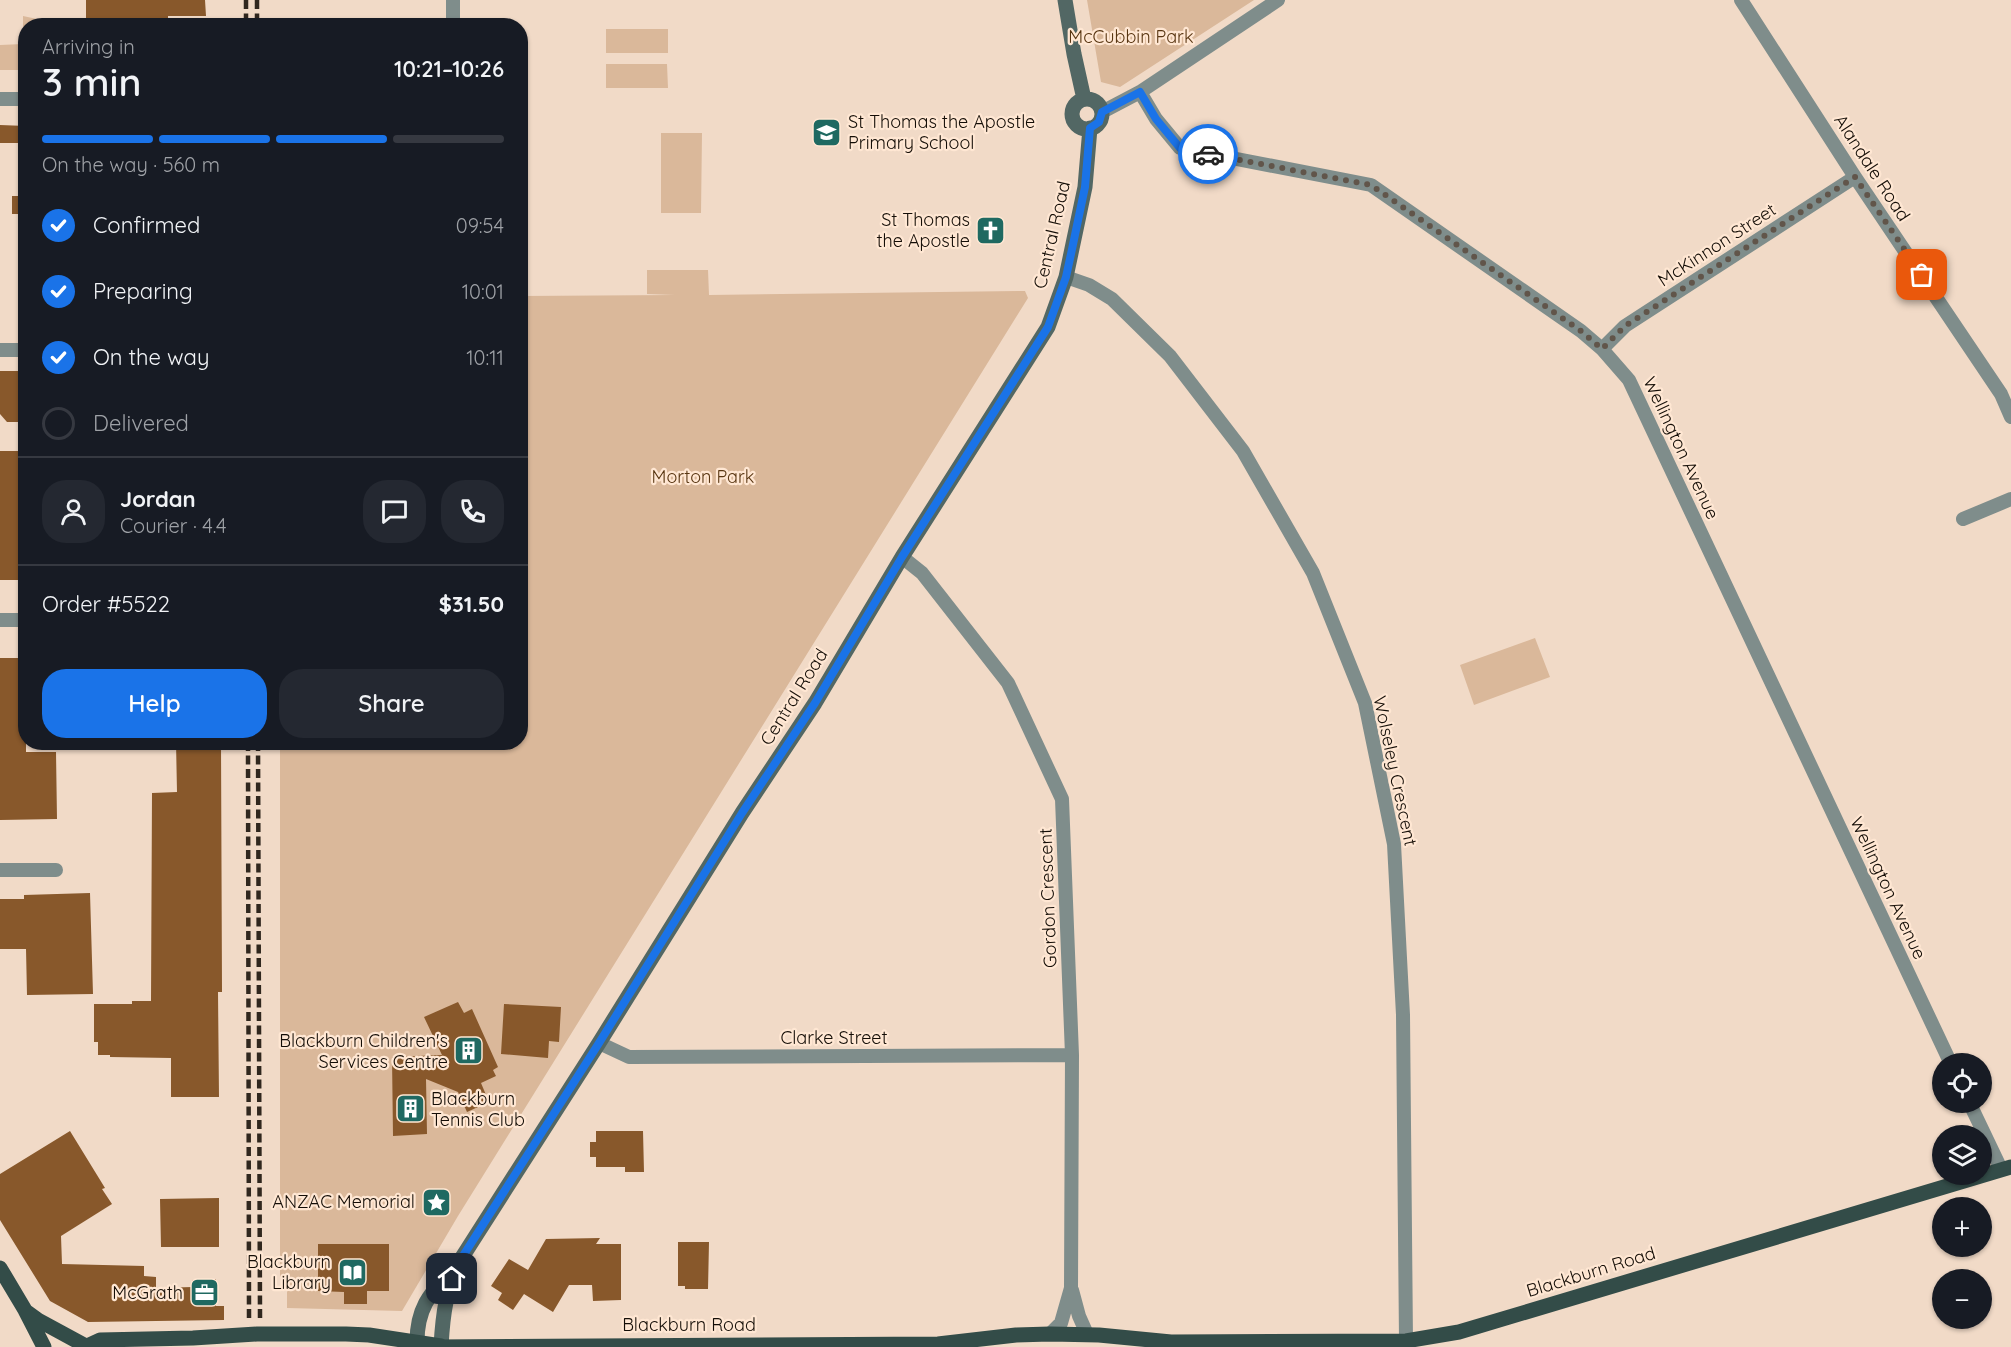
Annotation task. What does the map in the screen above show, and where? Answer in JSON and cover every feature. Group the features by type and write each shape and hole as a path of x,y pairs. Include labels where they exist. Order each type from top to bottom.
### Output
{"main road":[{"name":"Blackburn Road","path":"84,1347 100,1340 246,1335 309,1341 369,1335 438,1346 938,1344 1016,1335 1050,1334 1088,1340 1171,1342 1406,1341 1459,1332 2006,1168"},
{"path":"0,1268 44,1347"},
{"path":"25,1310 84,1347"},
{"name":"Blackburn Road","path":"1131,1347 1171,1342"},
{"name":"Blackburn Road","path":"938,1344 965,1347"}],"street":[{"path":"453,0 453,18"},
{"path":"1065,0 1084,99"},
{"path":"1102,112 1095,102 1084,99 1075,104 1072,114 1076,124 1090,128 1099,122 1102,112 1140,92 1278,0"},
{"name":"Alandale Road","path":"1741,0 1855,177 2001,394 2011,417"},
{"name":"Wellington Avenue","path":"1140,92 1156,119 1180,148 1371,185 1581,331 1602,349 1629,380 1946,1053"},
{"path":"0,99 18,99"},
{"name":"Central Road","path":"420,1344 418,1321 428,1298 461,1259 599,1043 736,823 815,703 902,557 1048,327 1066,277 1085,187 1090,128"},
{"name":"McKinnon Street","path":"1602,349 1625,326 1855,177"},
{"name":"Wolseley Crescent","path":"1066,277 1089,285 1112,299 1170,356 1243,451 1313,573 1365,703 1394,844 1403,1015 1406,1341"},
{"path":"0,350 18,350"},
{"path":"1963,519 2011,499"},
{"name":"Gordon Crescent","path":"902,557 922,573 1008,683 1062,799 1072,1055 1071,1288 1061,1323 1050,1334"},
{"path":"0,620 18,620"},
{"path":"0,870 56,870"},
{"name":"Clarke Street","path":"599,1043 629,1057 1072,1055"},
{"path":"1975,1113 2006,1168"},
{"name":"Central Road","path":"438,1346 446,1295 461,1259"},
{"name":"Gordon Crescent","path":"1071,1288 1088,1340"}],"green space":[{"name":"McCubbin Park","path":"1087,0 1254,0 1120,87 1101,82"},
{"path":"606,29 668,29 668,53 606,53"},
{"path":"18,44 18,70 0,70 0,45"},
{"path":"606,64 667,64 668,88 606,88"},
{"path":"661,133 702,133 701,213 661,213"},
{"name":"Morton Park","path":"647,270 708,270 709,295 1025,291 1028,298 458,1216 402,1311 287,1308 287,1284 280,1276 280,750 528,750 528,296 675,295 647,294"},
{"path":"1535,638 1550,677 1474,705 1460,665"}],"building":[{"path":"86,0 205,0 206,16 86,18"},
{"path":"0,125 18,126 18,143 0,143"},
{"path":"12,196 18,196 18,214 12,214"},
{"path":"0,371 18,371 18,422 7,422 0,414"},
{"path":"0,451 18,451 18,580 0,580"},
{"path":"0,658 18,658 18,750 56,752 57,819 0,820"},
{"path":"176,750 221,750 222,992 218,992 219,1097 171,1097 171,1058 98,1055 98,1042 94,1042 94,1004 132,1004 132,1001 151,1001 152,793 177,792"},
{"path":"90,893 93,994 27,995 26,949 0,949 0,899 24,899 24,895"},
{"path":"458,1002 464,1013 472,1009 498,1067 493,1070 496,1076 481,1083 489,1102 467,1112 458,1092 426,1079 427,1134 393,1136 392,1057 442,1055 424,1017"},
{"path":"504,1004 561,1007 559,1042 549,1041 548,1058 501,1054"},
{"path":"70,1131 105,1188 102,1189 112,1204 61,1236 62,1264 144,1266 144,1276 156,1277 156,1288 193,1287 192,1280 216,1279 216,1306 224,1306 224,1320 88,1322 50,1301 0,1220 0,1174"},
{"path":"596,1131 643,1131 644,1172 625,1172 625,1167 596,1167 596,1157 590,1157 590,1142 596,1142"},
{"path":"219,1198 219,1247 161,1247 160,1199"},
{"path":"600,1238 596,1244 621,1244 621,1300 593,1301 592,1285 569,1285 553,1312 524,1294 513,1310 498,1300 502,1293 491,1286 509,1259 528,1270 546,1239"},
{"path":"678,1242 709,1242 708,1289 685,1289 685,1286 678,1286"},
{"path":"318,1244 389,1244 389,1291 367,1291 367,1304 344,1304 344,1292 318,1291"}],"railway":[{"path":"246,0 246,18"},
{"path":"257,0 257,18"},
{"path":"248,750 249,1318"},
{"path":"258,750 260,1318"}],"way so far":[{"path":"1208,154 1371,185 1581,331 1602,349 1625,326 1855,177 1922,275"}],"place":[{"name":"St Thomas the Apostle Primary School","path":"827,132"},
{"name":"St Thomas the Apostle","path":"991,230"},
{"name":"Blackburn Children's Services Centre","path":"469,1051"},
{"name":"Blackburn Tennis Club","path":"410,1109"},
{"name":"ANZAC Memorial","path":"436,1202"},
{"name":"Blackburn Library","path":"352,1272"},
{"name":"McGrath","path":"204,1293"}],"route":[{"path":"452,1279 461,1259 742,813 815,703 902,557 1048,327 1066,277 1071,254 1085,187 1090,128 1099,122 1102,112 1140,92 1156,119 1180,148 1208,154"}]}
